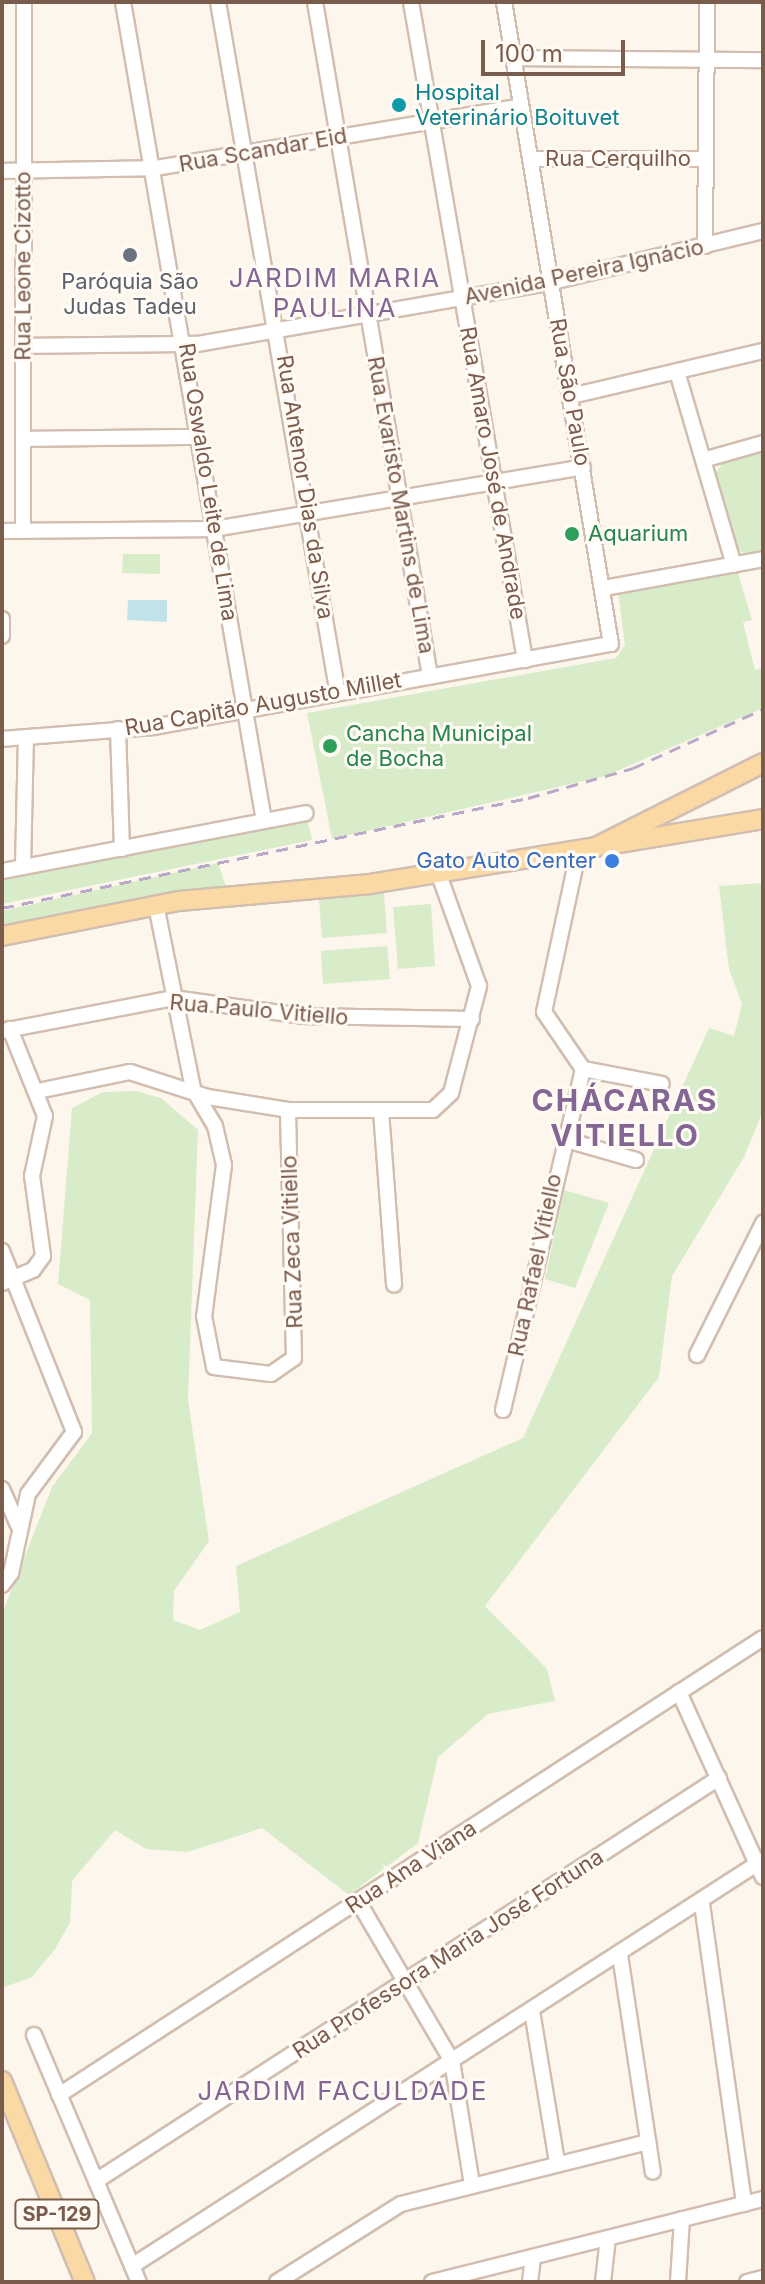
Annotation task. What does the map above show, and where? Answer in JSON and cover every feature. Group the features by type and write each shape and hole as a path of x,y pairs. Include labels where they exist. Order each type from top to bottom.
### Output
{"main road":[{"path":"587,848 763,763"},
{"path":"2,936 156,905 439,875 763,819"},
{"path":"650,820 659,837"},
{"name":"SP-129","path":"2,2081 85,2282"},
{"name":"SP-129","path":"2,2092 29,2146"}],"street":[{"name":"Rua Leone Cizotto","path":"23,531 24,2"},
{"name":"Rua Oswaldo Leite de Lima","path":"123,2 156,168 198,437 264,821"},
{"name":"Rua Antenor Dias da Silva","path":"218,2 280,330 337,689"},
{"name":"Rua Evaristo Martins de Lima","path":"315,2 430,676"},
{"name":"Rua Amaro José de Andrade","path":"411,2 525,660"},
{"name":"Rua São Paulo","path":"504,2 613,640"},
{"path":"705,246 707,2"},
{"path":"513,58 763,60"},
{"name":"Rua Scandar Eid","path":"2,171 156,168 521,106"},
{"name":"Rua Cerquilho","path":"530,159 706,159"},
{"name":"Avenida Pereira Ignácio","path":"23,346 185,345 552,282 763,231"},
{"path":"571,396 678,375 763,351"},
{"path":"678,375 734,565"},
{"path":"23,439 198,437"},
{"path":"703,460 763,443"},
{"path":"2,531 214,529 583,467"},
{"path":"604,588 763,559"},
{"path":"2,619 2,636"},
{"name":"Rua Capitão Augusto Millet","path":"2,739 118,729 337,689 606,648 613,640"},
{"path":"118,729 122,849"},
{"path":"23,867 26,739"},
{"path":"2,871 305,813"},
{"path":"587,848 544,1012 583,1069 662,1084"},
{"path":"38,1091 78,1077 130,1072 288,1110 381,1111 443,1105 472,1019 477,969 439,875"},
{"path":"156,905 193,1089"},
{"name":"Rua Paulo Vitiello","path":"6,1030 173,998 302,1016 472,1019"},
{"path":"6,1030 38,1091 45,1116 32,1176 43,1256 8,1280"},
{"name":"Rua Rafael Vitiello","path":"503,1410 563,1139 583,1069"},
{"name":"Rua Zeca Vitiello","path":"193,1089 215,1126 224,1165 207,1271 209,1361 265,1375 284,1370 295,1355 288,1110"},
{"path":"381,1111 394,1285"},
{"path":"563,1139 636,1160"},
{"path":"697,1355 763,1223"},
{"path":"2,1251 8,1280 74,1432 28,1494 18,1525 16,1558 2,1585"},
{"path":"2,1489 18,1525"},
{"name":"Rua Ana Viana","path":"59,2095 763,1639"},
{"path":"132,2266 761,1867 679,1692"},
{"name":"Rua Professora Maria José Fortuna","path":"96,2181 719,1778"},
{"path":"358,1901 452,2061 472,2185"},
{"path":"702,1904 744,2204"},
{"path":"620,1955 653,2172"},
{"path":"532,2011 557,2162"},
{"path":"34,2035 139,2282"},
{"path":"277,2282 296,2276 401,2204 557,2162 648,2142"},
{"path":"432,2282 457,2279 763,2199"},
{"path":"678,2282 682,2219"},
{"path":"603,2282 608,2238"},
{"path":"530,2282 533,2257"},
{"path":"747,2282 763,2278"}],"green space":[{"path":"763,451 763,553 747,555 736,548 714,476 723,462"},
{"path":"123,554 160,554 160,574 122,573"},
{"path":"737,570 752,620 743,622 755,670 763,668 763,708 605,776 332,839 307,713 616,658 625,645 618,593"},
{"path":"307,818 312,840 2,904 2,878"},
{"path":"218,863 226,887 2,933 2,911"},
{"path":"763,883 763,1111 744,1157 672,1276 659,1377 485,1606 547,1669 555,1701 488,1714 438,1757 418,1843 349,1895 262,1828 188,1852 146,1849 115,1830 72,1881 70,1923 55,1949 32,1977 2,1988 2,1614 52,1487 92,1433 90,1300 58,1284 72,1108 103,1092 136,1091 161,1098 198,1130 188,1400 209,1541 174,1591 173,1620 200,1630 240,1612 236,1566 523,1438 709,1028 734,1036 742,1004 729,969 719,886"},
{"path":"384,893 387,933 322,938 319,899"},
{"path":"431,904 435,966 398,969 393,907"},
{"path":"387,946 390,979 323,984 321,951"},
{"path":"564,1190 609,1203 575,1288 545,1279"}],"water":[{"path":"128,600 167,600 167,622 127,620"}],"railway":[{"path":"2,908 528,798 633,768 763,709"}],"place":[{"name":"Hospital Veterinário Boituvet","path":"399,105"},
{"name":"Paróquia São Judas Tadeu","path":"130,255"},
{"name":"Aquarium","path":"572,534"},
{"name":"Cancha Municipal de Bocha","path":"330,746"},
{"name":"Gato Auto Center","path":"612,861"}],"district":[{"name":"JARDIM MARIA PAULINA","path":"335,293"},
{"name":"CHÁCARAS VITIELLO","path":"625,1117"},
{"name":"JARDIM FACULDADE","path":"343,2091"}]}
